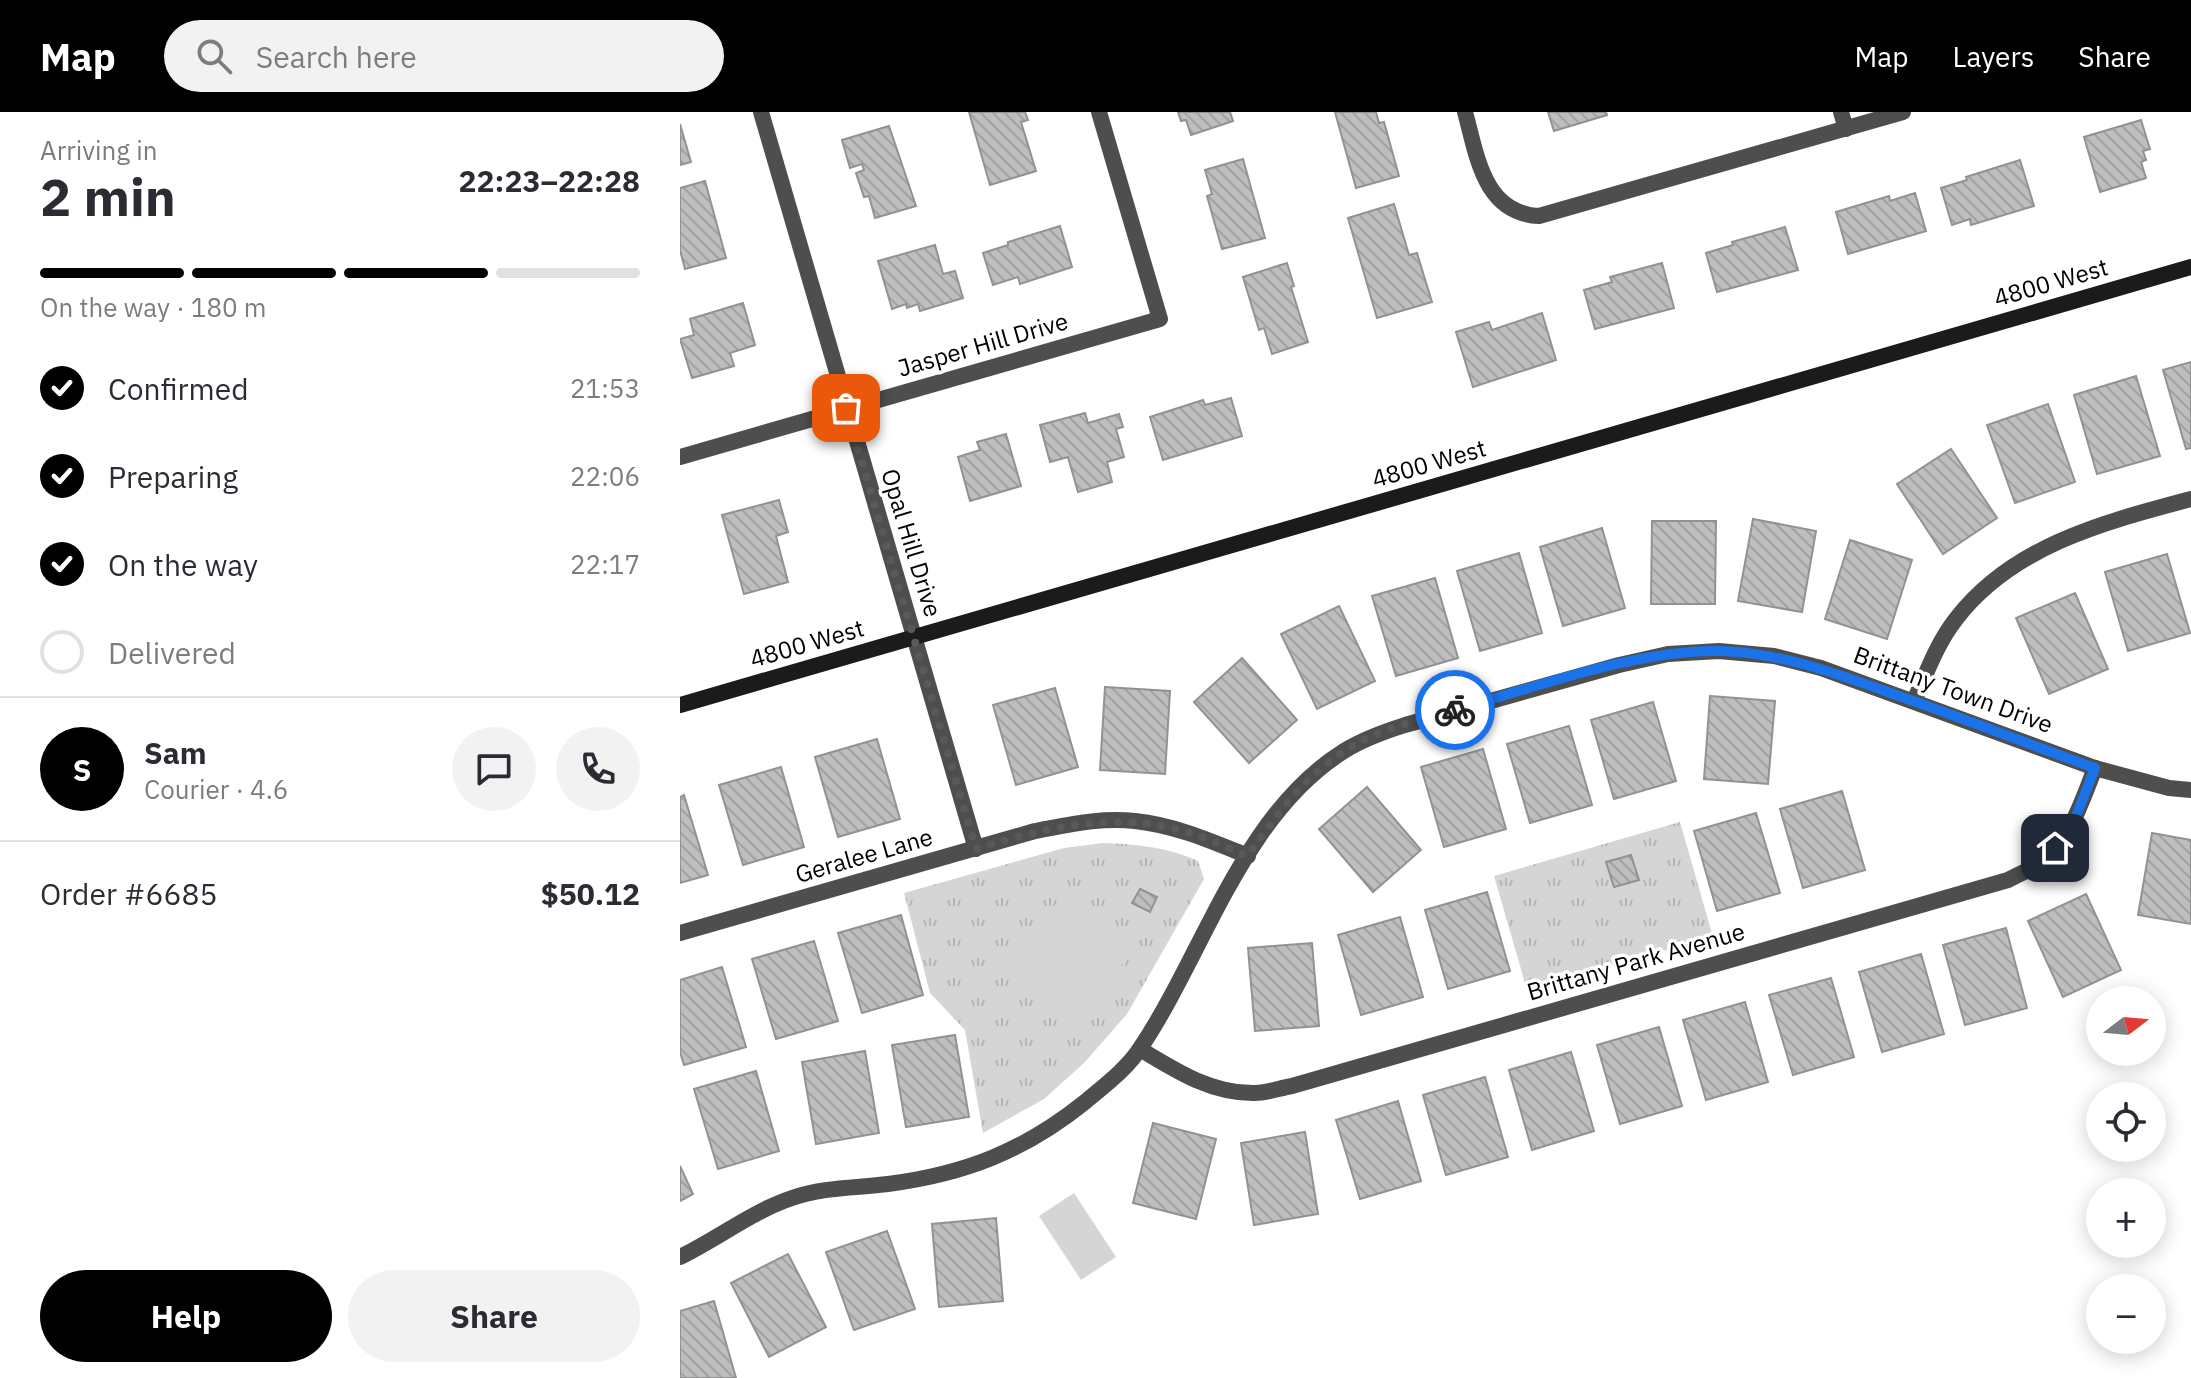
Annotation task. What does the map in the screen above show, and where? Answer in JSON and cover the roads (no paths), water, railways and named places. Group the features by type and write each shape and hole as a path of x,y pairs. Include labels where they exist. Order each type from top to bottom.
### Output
{"main road":[{"name":"4800 West","path":"680,705 2191,267"}],"street":[{"name":"Opal Hill Drive","path":"761,112 976,849"},
{"name":"Jasper Hill Drive","path":"680,457 1160,319 1099,112"},
{"path":"1465,112 1482,172 1492,193 1509,209 1539,216 1843,120 1903,112"},
{"path":"1914,701 1936,651 1955,620 1984,589 2014,565 2069,536 2116,519 2191,499"},
{"name":"Brittany Town Drive","path":"680,1257 791,1198 825,1190 930,1178 971,1167 1013,1151 1050,1128 1085,1101 1140,1049 1248,856 1275,814 1301,785 1344,752 1372,736 1619,665 1668,654 1719,651 1774,656 1821,668 2095,768 2169,788 2191,790"},
{"name":"Brittany Park Avenue","path":"1140,1049 1218,1090 1257,1093 1292,1086 2008,880 2036,866 2055,848 2073,824 2095,768"},
{"name":"Geralee Lane","path":"680,933 1035,831 1089,821 1134,821 1185,831 1248,856"}]}
